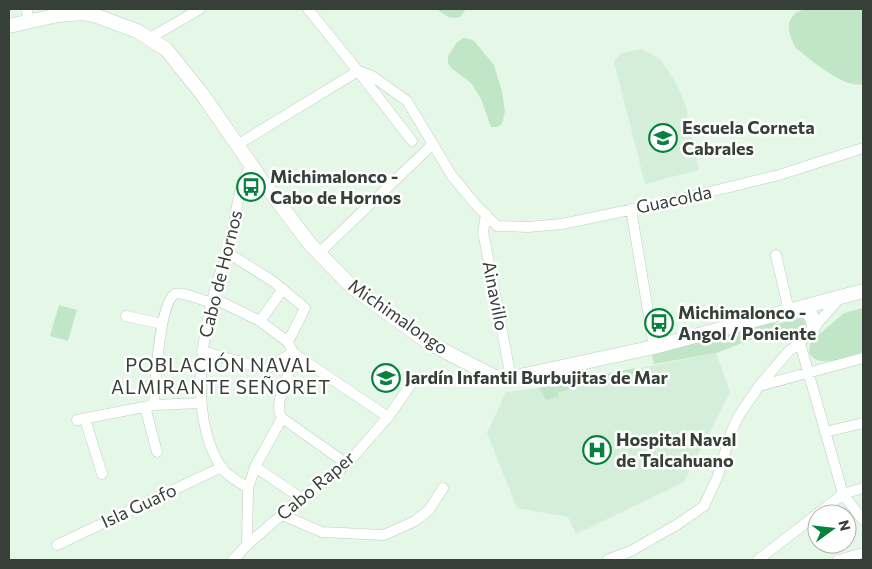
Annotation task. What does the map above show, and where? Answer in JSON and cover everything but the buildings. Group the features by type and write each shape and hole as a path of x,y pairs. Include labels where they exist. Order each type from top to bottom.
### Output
{"main road":[{"name":"Michimalongo","path":"9,26 27,15 83,13 120,24 150,38 166,49 319,253 353,288 429,343 495,377 511,378 654,347 863,291"},
{"path":"795,310 811,315 814,326"}],"street":[{"path":"150,38 200,9"},
{"path":"308,9 412,141"},
{"path":"237,145 358,71"},
{"name":"Guacolda","path":"358,71 372,76 407,102 452,176 497,226 528,227 562,224 742,185 814,165 863,148"},
{"path":"319,253 433,144"},
{"name":"Cabo de Hornos","path":"248,488 230,476 222,467 209,439 201,403 202,350 212,300 228,253 240,194 252,166"},
{"path":"631,209 654,347"},
{"name":"Ainavillo","path":"486,214 483,232 511,378"},
{"path":"228,253 283,289 305,308 288,342"},
{"path":"776,255 795,310"},
{"path":"260,321 283,289"},
{"path":"158,452 150,406 155,367 162,324 170,299 173,294 179,293 212,300 260,321 288,342 293,353 388,417"},
{"path":"607,560 632,551 704,506 717,478 738,417 759,386 789,351 800,343 840,298"},
{"path":"126,316 162,324"},
{"path":"800,343 842,494 863,520"},
{"path":"202,350 266,370 287,355 293,353"},
{"path":"293,353 278,413 282,418 347,464"},
{"path":"759,386 863,358"},
{"name":"Cabo Raper","path":"233,560 247,545 301,498 347,464 388,417 412,383"},
{"path":"102,474 81,420 150,406 201,403"},
{"path":"247,545 248,488 255,467 282,418"},
{"path":"825,432 863,423"},
{"name":"Isla Guafo","path":"57,545 222,467"},
{"path":"255,467 301,498"},
{"path":"282,515 322,532 384,535 415,521 430,510 443,488"},
{"path":"758,560 842,494 863,488"},
{"path":"838,560 863,553"}],"shaded area":[{"path":"437,9 466,9 460,17 454,18 445,15"},
{"path":"809,9 863,9 863,84 855,84 837,78 796,48 790,35 789,23 795,14"},
{"path":"463,38 474,41 494,65 502,92 505,111 502,124 497,127 491,127 481,99 471,83 451,68 448,63 448,56 457,42"},
{"name":"Escuela Corneta Cabrales","path":"642,49 661,60 677,85 686,107 699,170 645,184 614,61 622,53"},
{"path":"59,305 77,310 68,341 50,336"},
{"path":"863,308 863,352 833,361 819,361 813,358 809,352 810,342 844,313"},
{"path":"802,317 806,324 793,337 780,332 758,337 716,353 654,364 652,356 662,348 771,322 778,324"},
{"name":"Hospital Naval de Talcahuano","path":"716,353 730,392 684,482 576,534 568,517 517,508 487,433 506,392 539,388"},
{"path":"635,368 633,375 558,392 558,396 547,400 539,388"}],"place":[{"name":"Escuela Corneta Cabrales","path":"663,138"},
{"name":"Michimalonco - Cabo de Hornos","path":"251,187"},
{"name":"Michimalonco - Angol / Poniente","path":"659,323"},
{"name":"Jardín Infantil Burbujitas de Mar","path":"386,378"},
{"name":"Hospital Naval de Talcahuano","path":"597,450"}],"district":[{"name":"POBLACIÓN NAVAL ALMIRANTE SEÑORET","path":"221,376"}]}
